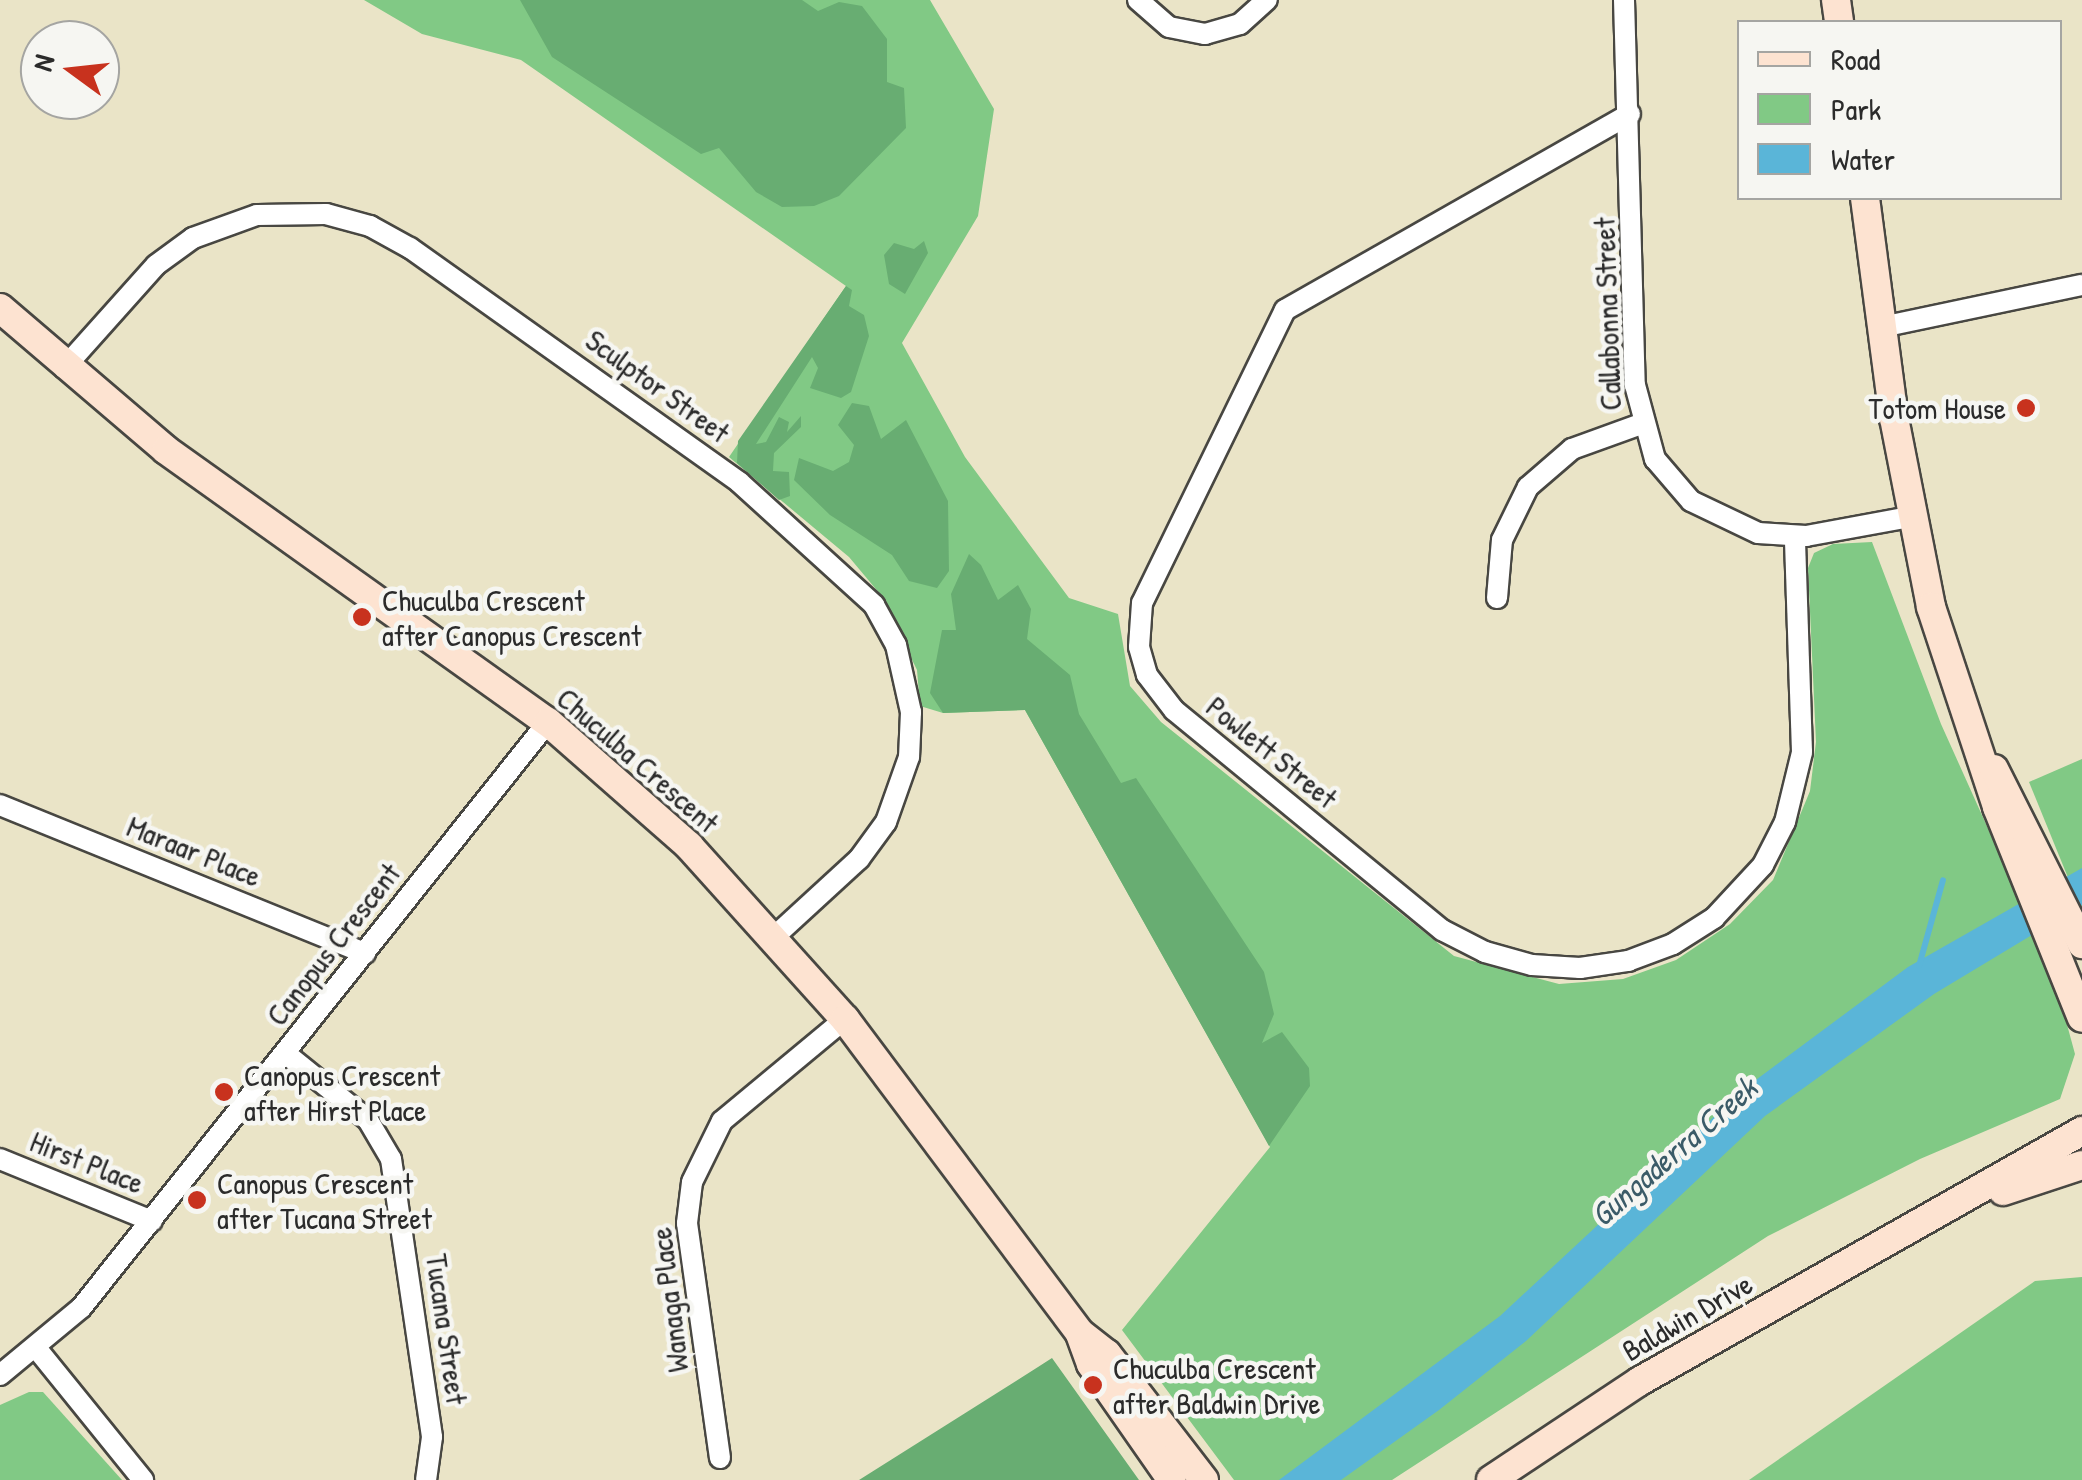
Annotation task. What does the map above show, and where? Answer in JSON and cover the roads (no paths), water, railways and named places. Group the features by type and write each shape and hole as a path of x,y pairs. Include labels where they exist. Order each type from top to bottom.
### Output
{"street":[{"path":"1138,0 1169,27 1204,34 1240,24 1267,0"},
{"name":"Callabonna Street","path":"1624,0 1641,424 1655,459 1691,501 1740,528 1795,537 1910,517"},
{"name":"Powlett Street","path":"1630,114 1285,310 1142,603 1139,647 1147,676 1174,710 1453,936 1532,964 1580,968 1628,960 1714,918 1748,884 1786,822 1802,752 1795,537"},
{"path":"1865,200 1910,517 1940,637 1982,751 2027,850 2082,944"},
{"name":"Sculptor Street","path":"64,368 140,282 193,238 257,215 326,214 370,226 410,248 739,482 874,605 900,656 911,712 904,780 886,822 851,867 775,936"},
{"path":"1882,327 2082,284"},
{"name":"Chuculba Crescent","path":"0,308 64,368 166,450 548,722 654,814 775,936 845,1019 1080,1333 1108,1354 1204,1480"},
{"path":"1496,598 1502,540 1528,487 1572,448 1641,424"},
{"name":"Canopus Crescent","path":"0,1375 38,1349 81,1308 548,722"},
{"name":"Maraar Place","path":"0,804 364,953"},
{"path":"2027,850 2082,1018"},
{"name":"Wanaga Place","path":"720,1458 687,1223 692,1182 722,1121 845,1019"},
{"name":"Tucana Street","path":"285,1053 368,1120 390,1160 432,1437 426,1480"},
{"name":"Baldwin Drive","path":"1491,1480 1640,1381 2082,1130"},
{"name":"Hirst Place","path":"0,1159 152,1221"},
{"name":"Baldwin Drive","path":"1921,1218 2082,1165"},
{"name":"Chuculba Crescent","path":"1080,1333 1091,1364 1172,1480"},
{"path":"38,1349 143,1480"}],"water":[{"name":"Gungaderra Creek","path":"2082,868 2082,905 1934,994 1765,1116 1526,1341 1439,1410 1341,1480 1279,1480 1500,1316 1745,1088 1908,967"}],"waterway":[{"path":"1919,966 1943,880"}],"place":[{"name":"Totom House","path":"2026,408"},
{"name":"Chuculba Crescent after Canopus Crescent","path":"362,617"},
{"name":"Canopus Crescent after Hirst Place","path":"224,1092"},
{"name":"Canopus Crescent after Tucana Street","path":"197,1200"},
{"name":"Chuculba Crescent after Baldwin Drive","path":"1093,1385"}]}
